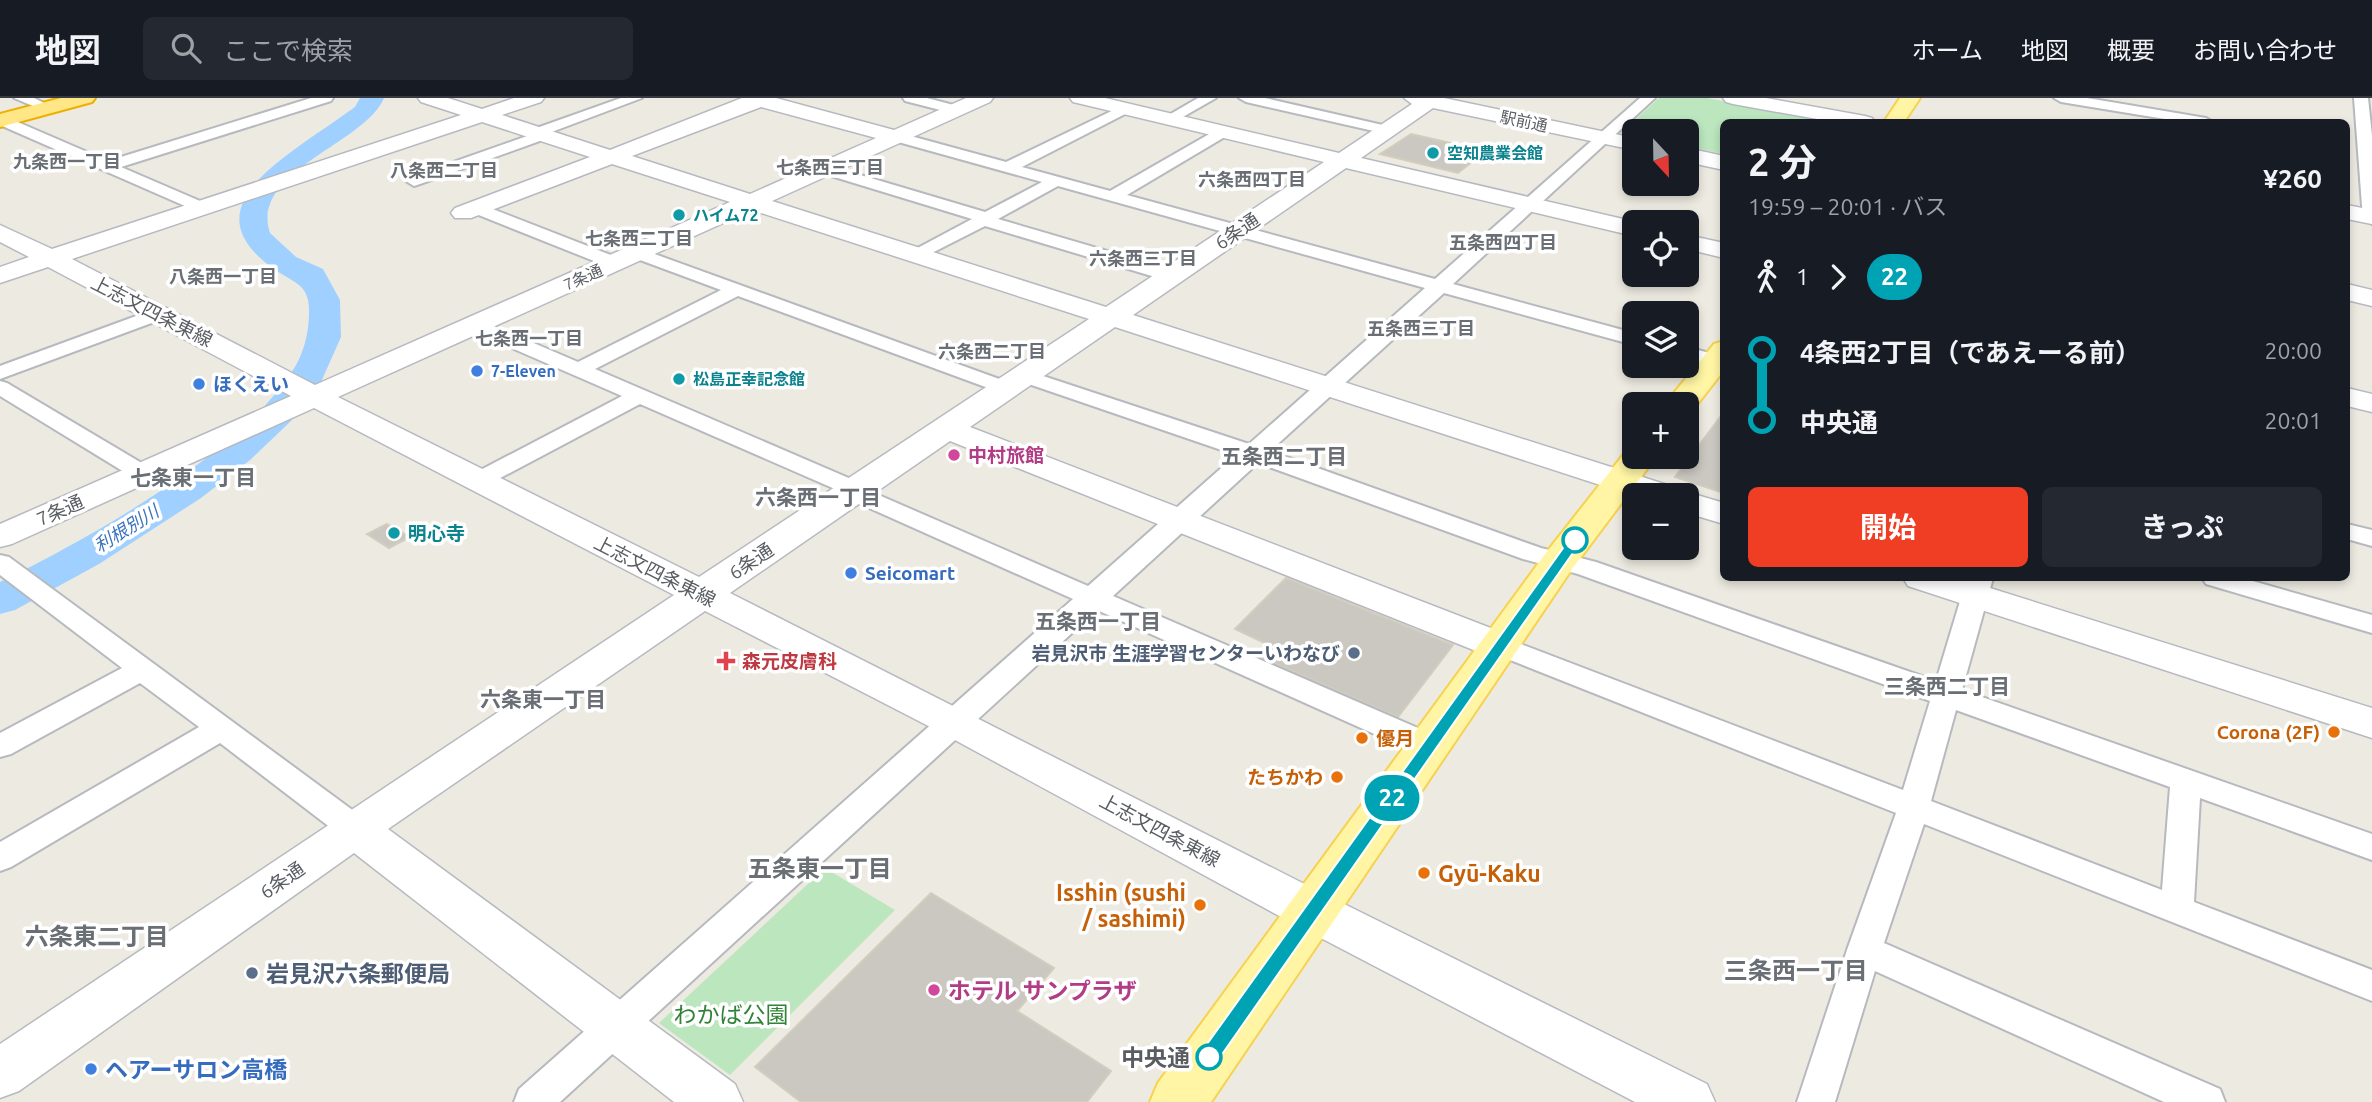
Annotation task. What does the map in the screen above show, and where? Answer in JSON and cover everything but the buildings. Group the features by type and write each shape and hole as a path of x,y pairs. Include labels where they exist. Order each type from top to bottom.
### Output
{"highway":[{"path":"1,121 85,98"}],"main road":[{"path":"1896,119 1910,98"},
{"path":"1689,392 1713,357"},
{"path":"1178,1102 1559,561 1629,469"}],"street":[{"path":"21,98 47,108"},
{"path":"108,166 326,98"},
{"path":"428,98 1328,387 1622,467"},
{"path":"0,275 534,98"},
{"path":"414,181 635,98"},
{"path":"910,98 956,110"},
{"name":"7条通","path":"323,397 475,325 983,98"},
{"path":"1080,98 1622,226"},
{"path":"1169,119 1209,98"},
{"path":"1246,98 1387,130"},
{"path":"533,1102 1094,600 1648,98"},
{"path":"1733,98 1848,119"},
{"path":"2061,98 2189,119"},
{"path":"2350,213 2372,218 2363,149 2361,98"},
{"path":"470,211 759,99 1622,336"},
{"name":"6条通","path":"0,1074 1387,130 1426,99"},
{"name":"駅前通","path":"1426,99 1622,141"},
{"path":"1009,167 1124,108"},
{"path":"1,121 201,208"},
{"path":"1113,195 1223,132"},
{"path":"1699,158 1720,162"},
{"path":"824,169 1172,276"},
{"path":"918,255 1058,180"},
{"path":"470,211 615,263"},
{"name":"上志文四条東線","path":"0,232 701,595 956,723 1311,910"},
{"path":"1699,245 1720,250"},
{"path":"638,253 1015,382 1255,454 1532,554 1587,568 2372,847"},
{"path":"578,370 738,289"},
{"path":"2350,293 2372,298"},
{"path":"0,373 158,314"},
{"path":"475,325 844,484 1094,600 1430,746"},
{"path":"0,387 150,470 323,397"},
{"path":"480,480 639,396"},
{"path":"2350,398 2372,403"},
{"path":"947,429 2372,986"},
{"path":"1629,469 1648,483"},
{"name":"7条通","path":"0,537 150,470"},
{"path":"1699,506 1720,513"},
{"path":"2350,532 2372,538"},
{"path":"0,564 716,1102"},
{"path":"1942,581 1978,586 2372,723"},
{"path":"2225,581 2372,624"},
{"path":"1816,1102 1864,950 1914,807 1978,586"},
{"path":"0,746 141,670"},
{"path":"0,858 220,729"},
{"path":"2177,909 2186,780"},
{"path":"1311,910 1688,1102"},
{"path":"1864,950 2206,1102"}],"green space":[{"path":"1659,98 1707,98 1814,119 1720,119 1720,153 1699,149 1699,119 1636,119"},
{"name":"わかば公園","path":"825,868 895,910 730,1075 659,1023"}],"waterway":[{"name":"利根別川","path":"0,600 84,555 187,490 236,452 278,413 309,374 324,337 324,300 312,276 285,263 258,238 254,228 254,215 271,180 291,162 364,112 372,98"}],"bus line":[{"name":"22","path":"1209,1057 1575,540"}],"place":[{"name":"空知農業会館","path":"1433,153"},
{"name":"ハイム72","path":"679,215"},
{"name":"7-Eleven","path":"477,371"},
{"name":"松島正幸記念館","path":"679,379"},
{"name":"ほくえい","path":"199,384"},
{"name":"中村旅館","path":"954,455"},
{"name":"明心寺","path":"394,533"},
{"name":"Seicomart","path":"851,573"},
{"name":"岩見沢市 生涯学習センターいわなび","path":"1354,653"},
{"name":"森元皮膚科","path":"726,661"},
{"name":"Corona (2F)","path":"2334,732"},
{"name":"優月","path":"1362,738"},
{"name":"たちかわ","path":"1337,777"},
{"name":"Gyū-Kaku","path":"1424,873"},
{"name":"Isshin (sushi / sashimi)","path":"1200,905"},
{"name":"岩見沢六条郵便局","path":"252,973"},
{"name":"ホテル サンプラザ","path":"934,990"},
{"name":"中央通","path":"1209,1057"},
{"name":"ヘアーサロン高橋","path":"91,1069"}],"district":[{"name":"九条西一丁目","path":"67,161"},
{"name":"七条西三丁目","path":"830,167"},
{"name":"八条西二丁目","path":"444,170"},
{"name":"六条西四丁目","path":"1252,179"},
{"name":"七条西二丁目","path":"639,238"},
{"name":"五条西四丁目","path":"1503,242"},
{"name":"六条西三丁目","path":"1143,258"},
{"name":"八条西一丁目","path":"223,276"},
{"name":"五条西三丁目","path":"1421,328"},
{"name":"七条西一丁目","path":"529,338"},
{"name":"六条西二丁目","path":"992,351"},
{"name":"五条西二丁目","path":"1284,456"},
{"name":"七条東一丁目","path":"193,477"},
{"name":"六条西一丁目","path":"818,497"},
{"name":"五条西一丁目","path":"1098,621"},
{"name":"三条西二丁目","path":"1947,686"},
{"name":"六条東一丁目","path":"543,699"},
{"name":"五条東一丁目","path":"820,868"},
{"name":"六条東二丁目","path":"97,936"},
{"name":"三条西一丁目","path":"1796,970"}]}
